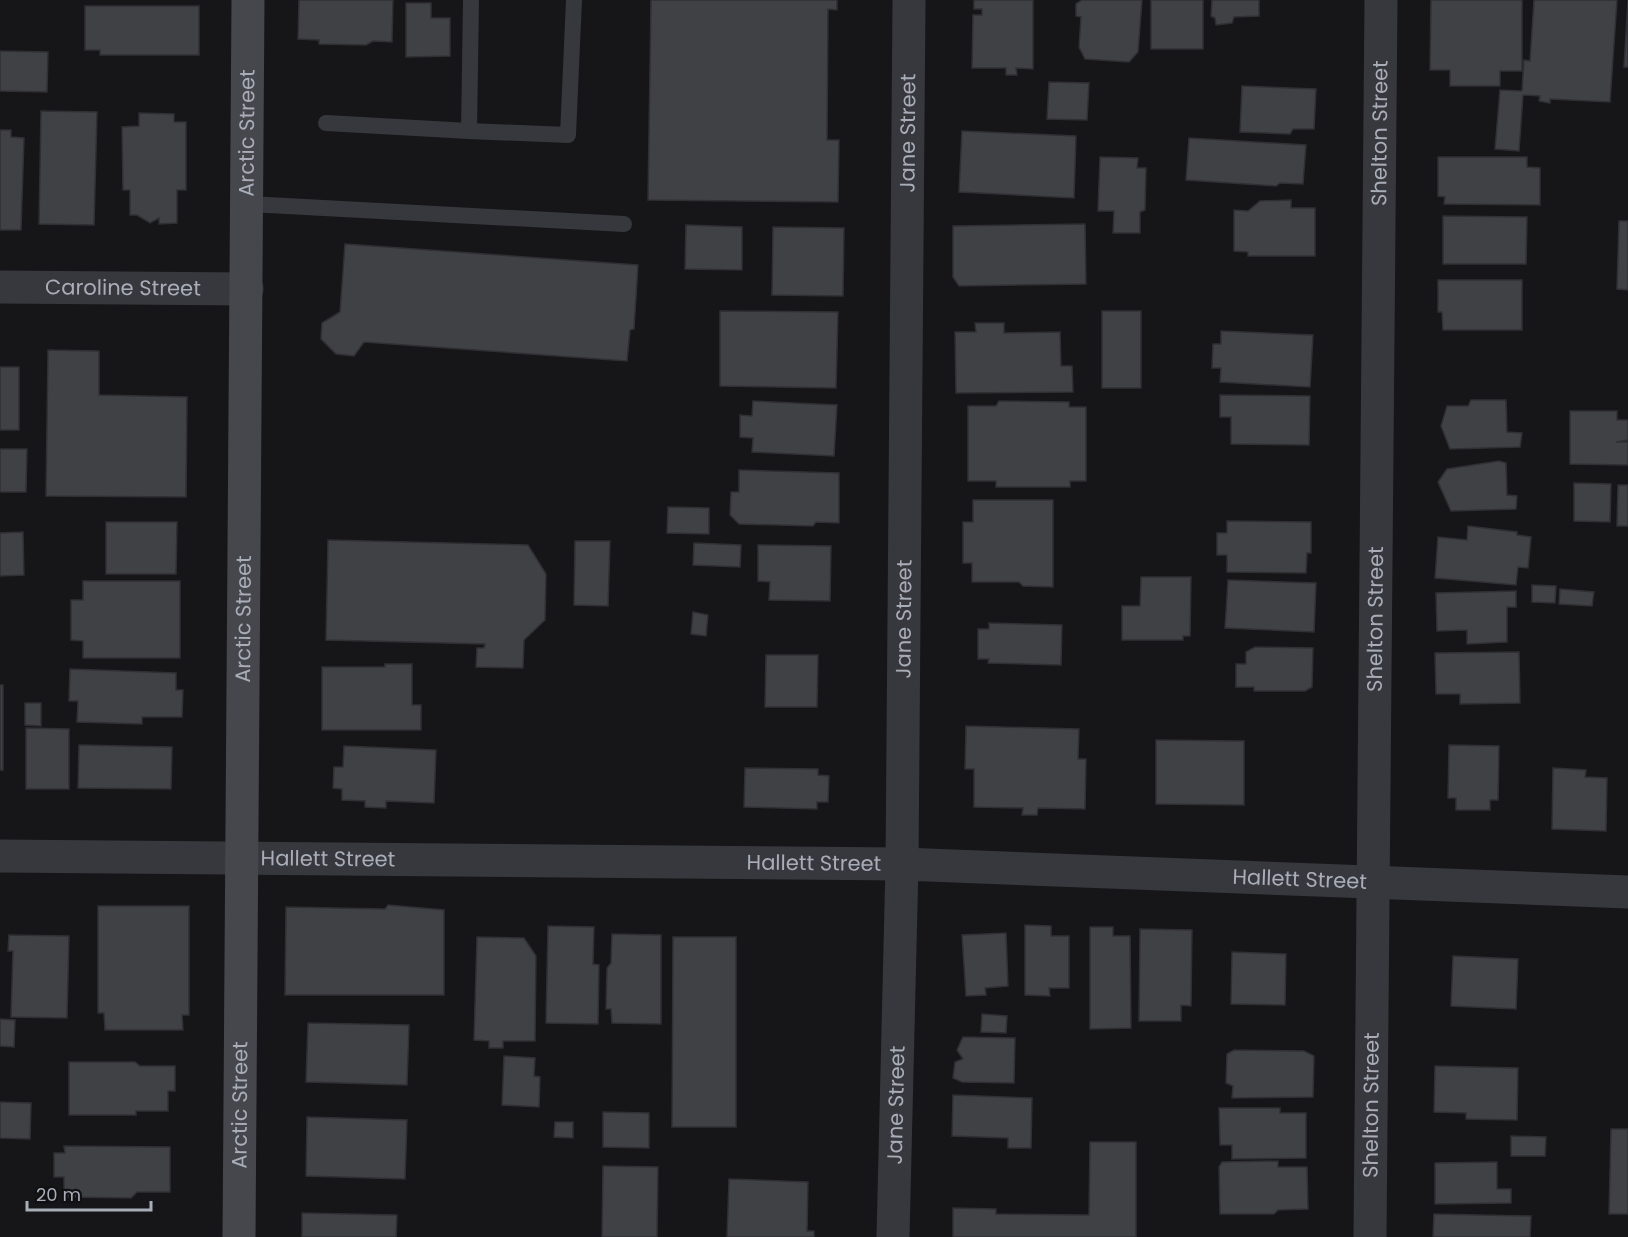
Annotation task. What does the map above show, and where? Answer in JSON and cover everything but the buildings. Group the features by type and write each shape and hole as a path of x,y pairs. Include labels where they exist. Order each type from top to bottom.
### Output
{"main road":[{"name":"Arctic Street","path":"239,1237 248,0"}],"street":[{"name":"Jane Street","path":"893,1237 902,864 909,0"},
{"name":"Shelton Street","path":"1370,1237 1381,0"},
{"name":"Caroline Street","path":"0,287 247,289"},
{"name":"Hallett Street","path":"0,856 902,864 1628,892"}],"lane":[{"path":"469,131 471,0"},
{"path":"326,123 568,135 574,0"},
{"path":"248,204 624,224"}]}
